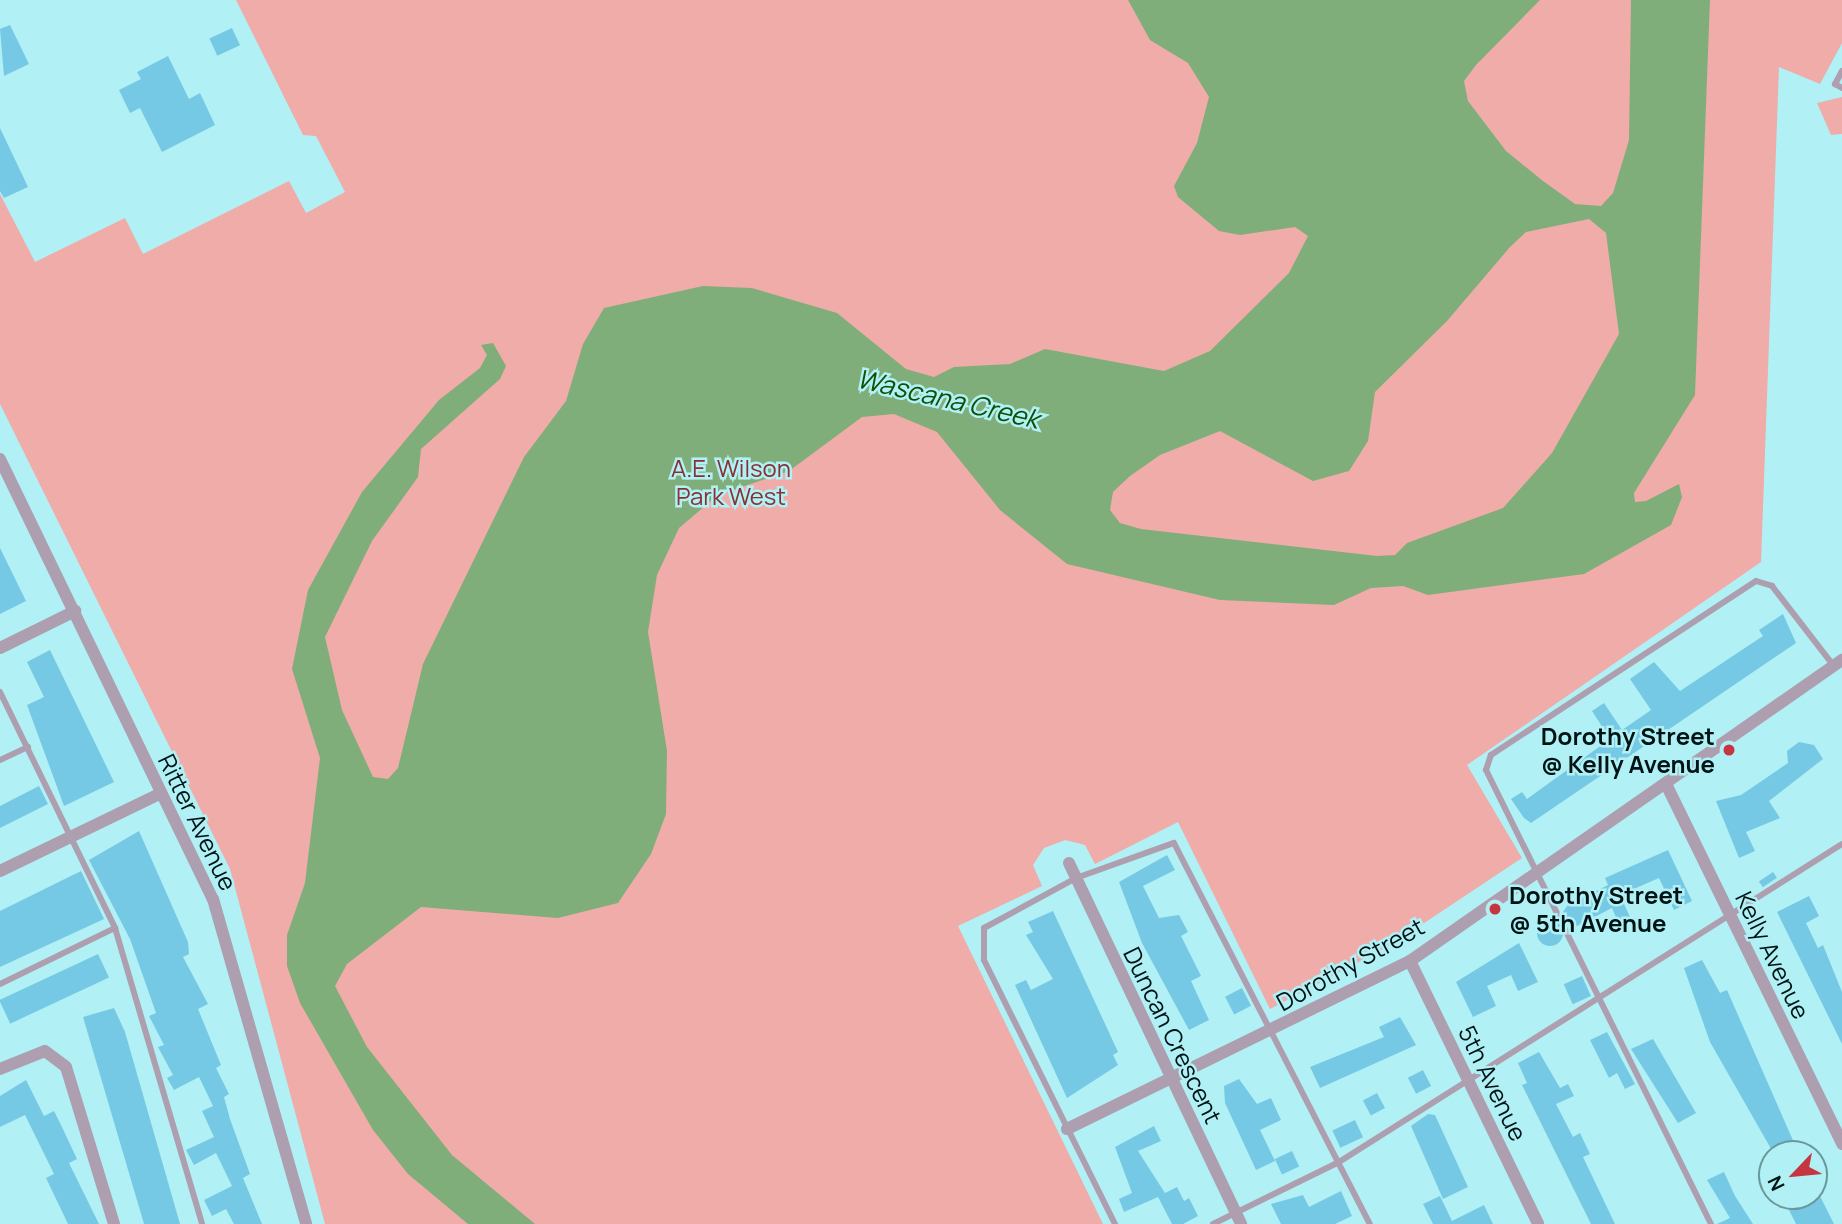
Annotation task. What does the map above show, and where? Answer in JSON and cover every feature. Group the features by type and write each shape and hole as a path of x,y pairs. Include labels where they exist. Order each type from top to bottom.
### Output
{"street":[{"name":"Ritter Avenue","path":"0,459 213,899 306,1224"},
{"path":"0,648 75,611"},
{"name":"Dorothy Street","path":"1067,1129 1274,1030 1410,961 1838,663"},
{"name":"Kelly Avenue","path":"1666,784 1842,1144"},
{"path":"0,871 160,793"},
{"name":"Duncan Crescent","path":"1069,863 1170,1079 1239,1218"},
{"name":"5th Avenue","path":"1410,961 1538,1224"},
{"path":"0,1069 45,1051 66,1067 114,1224"}],"lane":[{"path":"1842,71 1835,84 1842,88"},
{"path":"1711,1224 1540,870 1494,793 1486,770 1491,755 1756,581 1772,586 1838,663"},
{"path":"0,692 115,928 202,1224"},
{"path":"0,760 28,747"},
{"path":"1115,1224 984,960 984,928 1076,878 1174,843 1274,1030 1370,1224"},
{"path":"1213,1224 1239,1218 1339,1162 1842,844"},
{"path":"0,984 115,928"}],"green space":[{"name":"A.E. Wilson Park West","path":"236,0 1842,0 1842,43 1820,84 1779,67 1761,562 1467,765 1522,858 1391,945 1270,1009 1178,822 1095,864 1085,845 1065,840 1044,848 1033,865 1042,886 958,926 1103,1224 325,1224 230,869 0,404 0,194 35,262 125,218 143,254 289,181 306,213 345,192 316,136 303,135"},
{"path":"1842,97 1842,134 1831,135 1817,103"}],"water":[{"name":"Wascana Creek","path":"1128,0 1540,0 1476,65 1464,81 1468,101 1506,151 1543,181 1575,204 1601,206 1613,193 1629,140 1631,0 1710,0 1695,395 1634,493 1635,502 1646,501 1679,484 1682,497 1671,525 1584,574 1428,595 1403,586 1371,588 1334,605 1220,600 1067,564 1000,510 937,432 894,414 862,417 789,471 718,495 679,528 657,575 648,632 667,751 666,814 651,854 618,903 558,918 421,907 347,964 335,986 367,1047 452,1155 535,1224 468,1224 408,1174 373,1130 300,1003 287,966 287,935 305,883 320,758 292,669 308,590 362,492 439,400 480,368 487,355 481,345 493,343 506,366 500,379 421,449 418,477 372,541 325,637 342,710 373,777 388,779 398,768 423,664 524,457 566,401 583,344 604,308 703,286 752,288 837,313 906,369 934,377 954,367 1010,364 1045,349 1164,371 1210,351 1289,273 1308,236 1295,227 1240,235 1219,231 1178,197 1174,186 1197,143 1209,97 1188,63 1150,40","holes":["1589,219 1606,233 1619,334 1552,453 1503,508 1407,543 1395,555 1377,556 1141,529 1120,523 1110,510 1113,492 1130,476 1160,455 1220,431 1313,481 1349,471 1368,441 1375,392 1447,321 1526,232"]}],"building":[{"path":"10,25 29,64 4,76 0,29"},
{"path":"232,28 240,45 217,56 209,39"},
{"path":"168,56 189,99 200,93 215,125 162,152 140,108 130,113 119,90 141,79 137,72"},
{"path":"0,128 28,187 4,198 0,191"},
{"path":"0,548 26,601 0,614"},
{"path":"1783,614 1796,643 1531,823 1524,818 1511,799 1522,792 1527,799 1610,739 1592,711 1604,703 1622,730 1651,710 1630,679 1654,662 1680,691 1763,636 1759,630"},
{"path":"50,650 114,782 64,806 27,705 44,697 27,662"},
{"path":"1799,742 1814,745 1823,759 1769,801 1780,818 1746,832 1755,851 1739,858 1716,801 1741,795 1788,763 1787,751"},
{"path":"39,786 48,804 0,828 0,806"},
{"path":"139,831 188,942 189,954 183,957 208,1004 198,1009 221,1065 216,1068 229,1094 224,1097 250,1174 243,1178 262,1224 234,1224 226,1209 212,1216 204,1200 232,1186 216,1153 194,1165 186,1150 214,1137 202,1111 213,1106 199,1077 174,1090 167,1078 173,1075 158,1047 164,1045 149,1016 156,1013 130,939 89,860"},
{"path":"1668,850 1692,901 1674,910 1659,878 1620,895 1630,917 1618,922 1612,908 1571,929 1563,912 1567,906 1608,885 1605,878"},
{"path":"1167,855 1175,870 1143,886 1159,918 1179,915 1188,932 1181,936 1201,976 1191,981 1209,1020 1189,1030 1142,943 1119,882"},
{"path":"81,871 104,919 0,967 0,911"},
{"path":"1773,872 1777,878 1763,887 1759,882"},
{"path":"1809,896 1819,916 1806,923 1818,948 1823,945 1842,992 1842,1044 1777,912"},
{"path":"1053,911 1118,1052 1113,1055 1118,1065 1067,1098 1015,985 1026,980 1031,990 1053,979 1026,935 1033,932 1028,922"},
{"path":"1550,920 1559,924 1563,933 1559,942 1550,946 1541,942 1537,933 1541,924"},
{"path":"1519,943 1538,982 1518,991 1511,975 1487,986 1496,1006 1473,1017 1456,982"},
{"path":"98,954 109,978 10,1024 0,1000"},
{"path":"1702,960 1720,993 1727,990 1793,1140 1766,1140 1710,1042 1684,968"},
{"path":"1582,976 1591,996 1573,1004 1564,984"},
{"path":"1242,988 1251,1006 1234,1014 1225,997"},
{"path":"114,1008 125,1032 180,1224 144,1224 83,1017"},
{"path":"1400,1017 1416,1045 1320,1088 1310,1067 1384,1037 1379,1027"},
{"path":"1607,1032 1635,1084 1625,1089 1617,1073 1609,1078 1590,1040"},
{"path":"1653,1039 1696,1113 1678,1123 1631,1049"},
{"path":"1539,1052 1560,1088 1568,1084 1574,1096 1556,1104 1573,1137 1580,1133 1590,1154 1583,1157 1615,1224 1591,1224 1522,1085 1527,1083 1518,1063"},
{"path":"1423,1070 1431,1086 1416,1094 1408,1078"},
{"path":"1239,1079 1257,1104 1271,1098 1281,1120 1260,1130 1275,1161 1256,1170 1225,1103 1224,1086"},
{"path":"26,1080 44,1116 54,1111 77,1159 69,1163 99,1224 68,1224 46,1178 54,1174 25,1115 0,1127 0,1096"},
{"path":"1377,1093 1385,1108 1371,1116 1363,1101"},
{"path":"1428,1114 1435,1115 1468,1187 1443,1199 1411,1126"},
{"path":"1355,1120 1363,1137 1340,1148 1332,1131"},
{"path":"1154,1126 1161,1141 1138,1151 1165,1193 1177,1187 1184,1201 1189,1198 1198,1216 1183,1224 1172,1224 1158,1197 1124,1212 1119,1199 1132,1193 1115,1147"},
{"path":"1292,1151 1299,1166 1282,1174 1275,1159"},
{"path":"1724,1172 1753,1224 1717,1224 1730,1218 1707,1180"},
{"path":"1341,1191 1352,1216 1335,1224 1281,1224 1271,1204 1303,1195 1309,1207"},
{"path":"1440,1196 1452,1221 1484,1205 1493,1224 1433,1224 1423,1204"},
{"path":"1789,1210 1827,1210 1834,1224 1796,1224"}],"place":[{"name":"Dorothy Street @ Kelly Avenue","path":"1729,750"},
{"name":"Dorothy Street @ 5th Avenue","path":"1495,909"}]}
